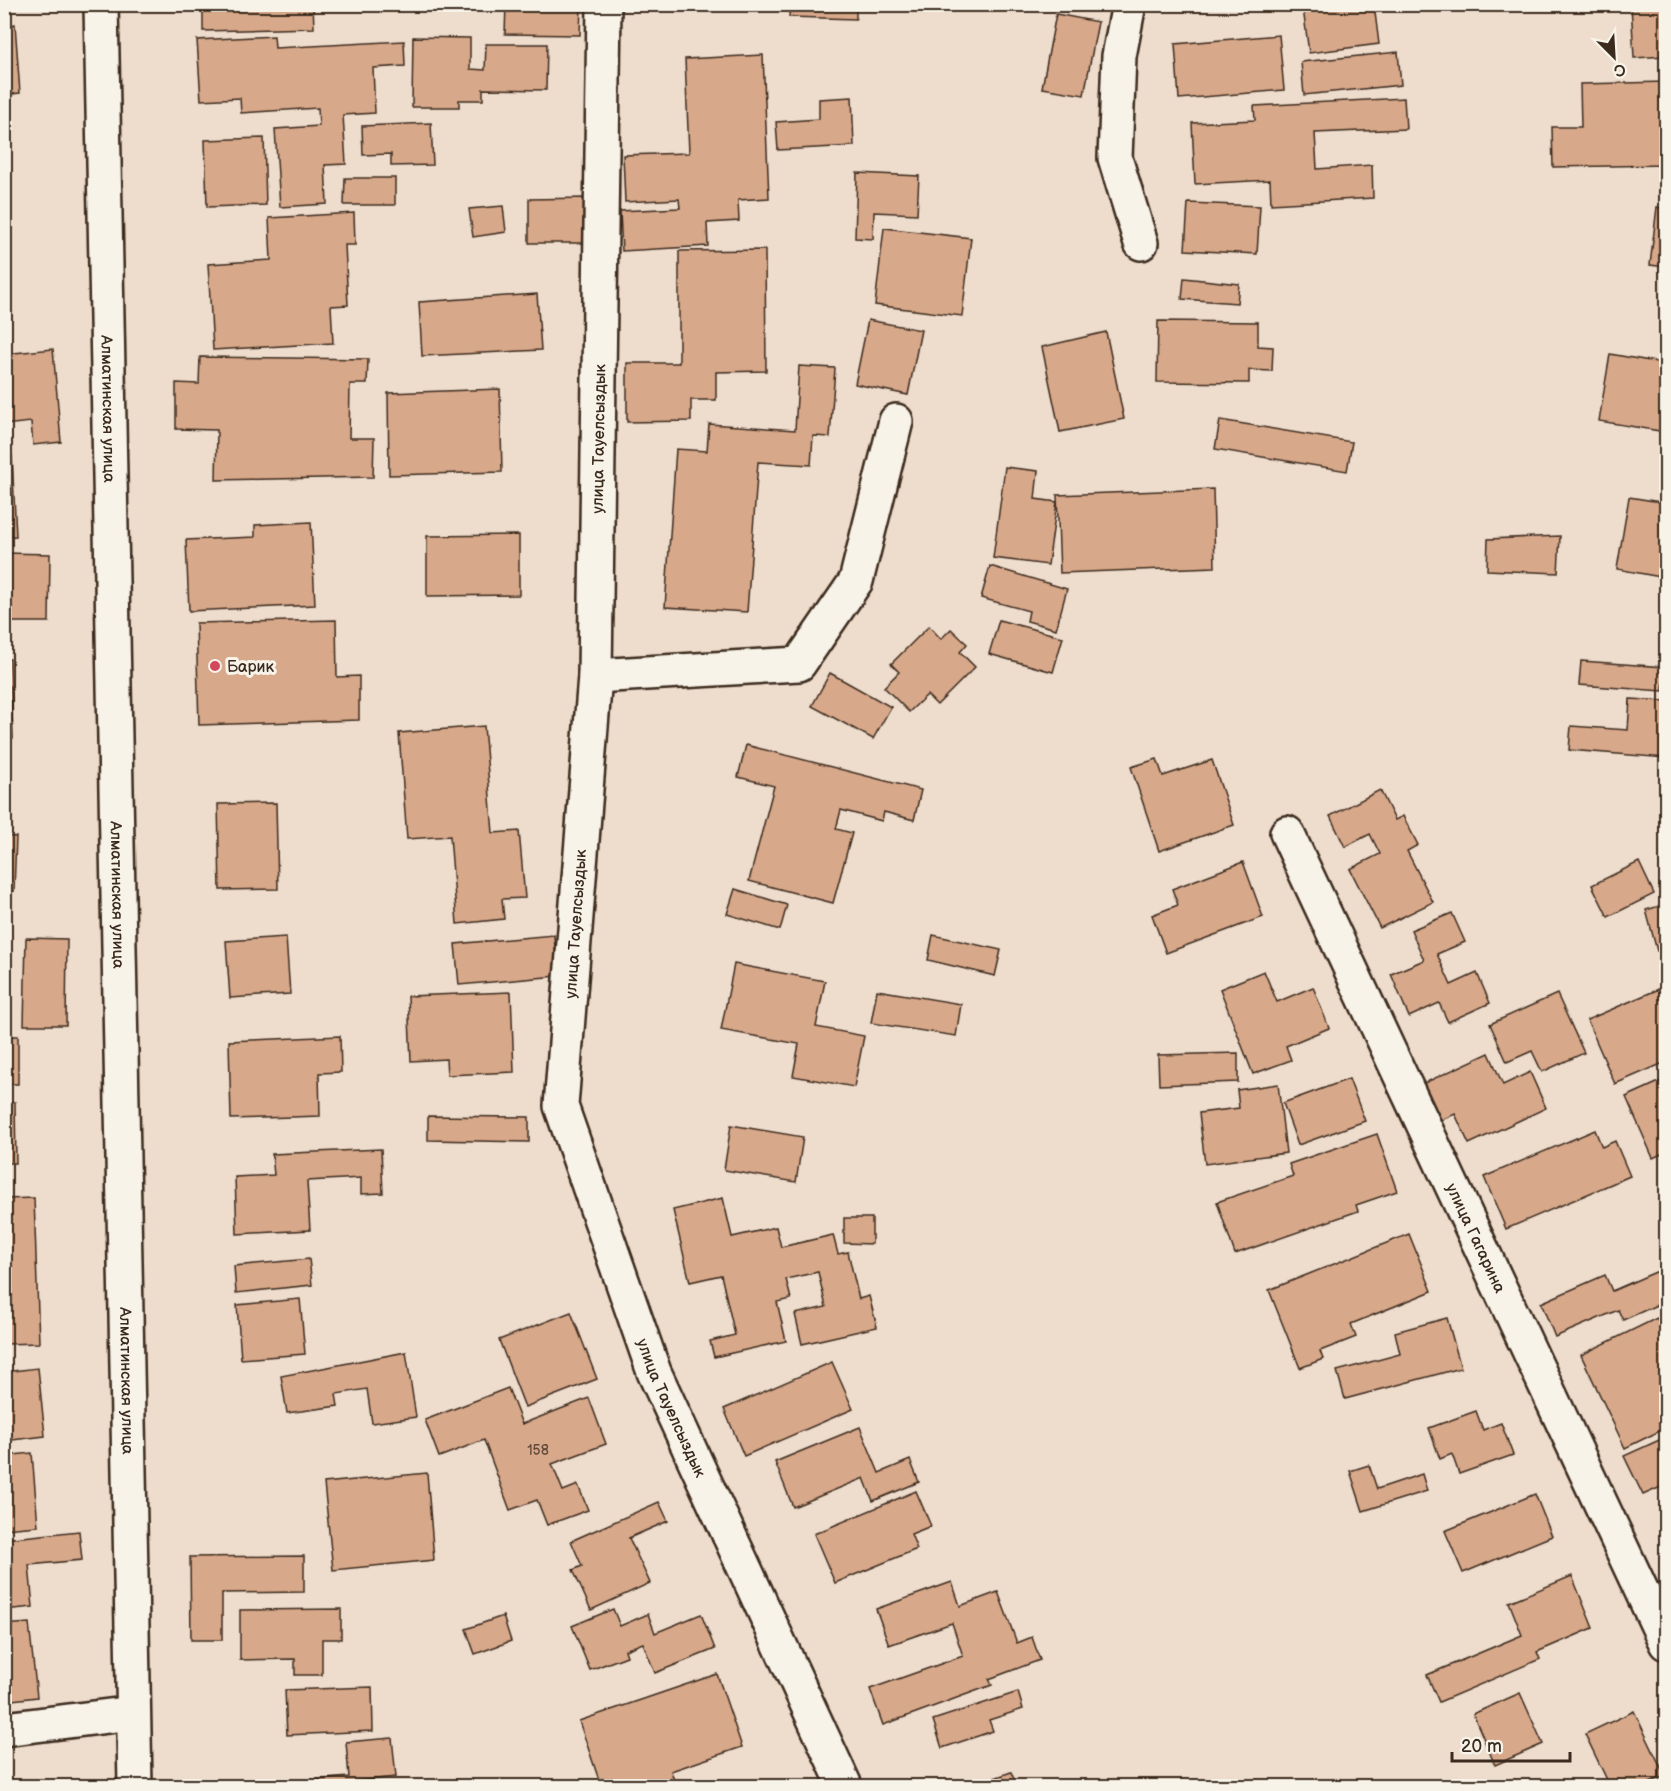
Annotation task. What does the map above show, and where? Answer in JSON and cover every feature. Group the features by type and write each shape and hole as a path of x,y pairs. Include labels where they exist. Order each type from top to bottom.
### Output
{"street":[{"name":"Алматинская улица","path":"101,4 135,1786"},
{"name":"улица Тауелсыздык","path":"604,4 595,676 561,1106 654,1372 845,1786"},
{"path":"1130,4 1119,56 1115,158 1141,243"},
{"path":"595,676 799,664 856,581 896,421"},
{"name":"улица Гагарина","path":"1287,833 1666,1643"},
{"path":"4,1729 133,1713"}],"building":[{"path":"203,4 313,4 314,28 203,31"},
{"path":"506,4 581,4 580,35 505,34"},
{"path":"790,4 856,4 856,19 789,17"},
{"path":"1185,4 1236,4 1185,7"},
{"path":"1323,4 1374,5 1379,44 1309,53 1303,8"},
{"path":"1631,4 1666,4 1666,56 1634,58"},
{"path":"1056,14 1098,22 1084,95 1042,88"},
{"path":"15,24 20,93 4,95 4,25"},
{"path":"1279,35 1284,90 1179,99 1175,44"},
{"path":"274,36 275,48 404,41 405,66 373,68 375,113 343,115 346,164 325,165 327,204 280,207 275,129 319,126 318,108 241,113 240,98 201,100 197,40"},
{"path":"413,37 470,38 470,69 485,70 486,44 547,44 546,90 483,89 483,100 459,100 459,107 412,107"},
{"path":"1398,52 1401,85 1304,95 1301,62"},
{"path":"763,55 769,198 738,200 739,221 707,223 708,246 622,251 620,211 680,208 679,199 625,202 623,155 689,153 685,59"},
{"path":"1666,82 1666,165 1553,167 1552,127 1581,127 1580,84"},
{"path":"852,97 854,146 778,150 776,122 819,119 819,99"},
{"path":"1404,98 1406,129 1315,133 1317,169 1372,165 1373,198 1271,204 1270,180 1195,184 1192,123 1255,120 1254,106"},
{"path":"431,123 433,165 391,166 391,154 363,155 362,126"},
{"path":"264,138 266,205 207,207 205,140"},
{"path":"4,151 6,203 4,203"},
{"path":"857,173 919,176 917,214 874,212 873,239 855,238"},
{"path":"345,178 395,178 395,205 344,205"},
{"path":"587,198 587,243 529,243 529,199"},
{"path":"1188,203 1260,206 1257,254 1185,250"},
{"path":"503,206 506,232 473,237 469,209"},
{"path":"1657,207 1666,209 1666,267 1650,265"},
{"path":"354,213 355,245 345,245 348,305 331,306 333,343 213,350 208,264 271,260 269,218"},
{"path":"884,228 971,238 962,316 875,305"},
{"path":"765,250 766,371 716,372 716,400 691,400 691,421 627,422 627,363 679,363 679,251"},
{"path":"1184,278 1239,284 1237,303 1182,299"},
{"path":"537,294 541,350 422,356 419,302"},
{"path":"868,320 921,330 908,395 855,384"},
{"path":"1158,321 1258,322 1258,346 1273,347 1272,371 1249,370 1249,383 1157,382"},
{"path":"1106,332 1124,419 1060,432 1042,347"},
{"path":"53,349 61,442 33,445 31,422 4,425 4,354"},
{"path":"1610,354 1666,364 1666,432 1599,421"},
{"path":"200,357 368,359 367,384 350,384 349,438 374,438 373,477 216,480 217,430 176,429 176,383 199,384"},
{"path":"799,366 835,368 830,437 813,436 811,465 758,462 747,612 665,607 676,449 707,451 709,424 795,430"},
{"path":"500,389 502,472 389,475 388,393"},
{"path":"1220,420 1352,442 1347,471 1215,449"},
{"path":"4,456 12,456 16,536 4,537"},
{"path":"1005,467 1038,471 1035,499 1057,502 1048,565 993,558"},
{"path":"1213,489 1215,567 1060,573 1057,495"},
{"path":"1629,497 1666,503 1666,578 1617,569"},
{"path":"311,522 315,605 189,611 186,540 255,537 255,525"},
{"path":"519,535 519,595 427,596 427,536"},
{"path":"1560,536 1558,573 1487,570 1488,539"},
{"path":"4,553 50,554 49,622 4,622"},
{"path":"990,566 1067,589 1056,629 1027,621 1029,611 981,598"},
{"path":"336,620 337,677 359,676 359,720 199,725 196,623"},
{"path":"999,620 1063,637 1053,672 989,654"},
{"path":"929,626 941,639 951,629 967,644 960,652 975,667 937,705 927,695 909,712 884,687 899,672 891,664"},
{"path":"10,659 13,738 4,738 4,660"},
{"path":"1581,661 1665,667 1663,691 1579,685"},
{"path":"830,673 891,707 873,739 812,706"},
{"path":"1630,699 1666,701 1666,758 1569,750 1571,726 1628,730"},
{"path":"484,726 493,833 519,831 525,898 502,899 504,919 457,924 450,836 407,839 399,733"},
{"path":"746,745 921,790 914,820 884,812 882,821 841,810 836,829 852,833 833,903 749,881 774,786 738,777"},
{"path":"4,756 8,756 10,816 4,816"},
{"path":"1157,759 1163,776 1212,760 1234,825 1159,851 1131,767"},
{"path":"1380,790 1395,820 1403,816 1418,845 1407,851 1433,902 1380,928 1350,869 1380,854 1370,834 1345,847 1330,816"},
{"path":"276,803 278,889 220,890 218,804"},
{"path":"4,836 16,837 14,891 4,891"},
{"path":"1243,862 1263,917 1166,953 1152,915 1178,905 1172,889"},
{"path":"1639,862 1654,894 1608,917 1592,885"},
{"path":"735,889 787,905 780,930 727,914"},
{"path":"1666,904 1666,948 1657,951 1646,910"},
{"path":"4,908 8,908 7,973 4,973"},
{"path":"1452,913 1465,942 1437,954 1451,985 1477,973 1490,1003 1448,1022 1439,1003 1409,1017 1391,974 1424,960 1411,930"},
{"path":"554,935 557,976 459,985 455,944"},
{"path":"933,935 1001,950 995,976 928,960"},
{"path":"286,937 290,994 230,998 226,941"},
{"path":"26,938 67,939 66,1025 24,1025"},
{"path":"734,964 825,981 816,1027 864,1036 854,1087 793,1076 799,1044 721,1030"},
{"path":"1264,971 1277,1002 1313,987 1329,1028 1286,1046 1291,1060 1253,1074 1220,989"},
{"path":"1666,986 1666,1062 1615,1084 1587,1020"},
{"path":"877,990 961,1004 956,1036 871,1023"},
{"path":"511,992 514,1072 447,1075 446,1059 411,1061 408,996"},
{"path":"1557,994 1584,1053 1542,1072 1532,1051 1507,1062 1490,1024"},
{"path":"4,1036 18,1036 18,1084 4,1084"},
{"path":"340,1036 341,1072 319,1073 320,1116 231,1119 229,1041"},
{"path":"1238,1053 1238,1082 1159,1085 1158,1055"},
{"path":"1489,1053 1503,1085 1530,1072 1546,1108 1469,1144 1455,1114 1437,1122 1420,1085"},
{"path":"1349,1079 1365,1121 1298,1145 1283,1103"},
{"path":"1666,1079 1666,1152 1653,1158 1626,1097"},
{"path":"1278,1084 1286,1153 1205,1164 1199,1113 1239,1108 1237,1090"},
{"path":"15,1102 16,1163 4,1163 4,1103"},
{"path":"428,1116 529,1117 529,1142 428,1140"},
{"path":"731,1125 803,1137 796,1182 724,1170"},
{"path":"1595,1130 1602,1147 1615,1141 1630,1176 1506,1229 1484,1177"},
{"path":"1377,1134 1397,1191 1356,1205 1358,1211 1235,1254 1217,1202 1293,1176 1289,1164"},
{"path":"381,1149 383,1193 361,1194 361,1178 307,1181 310,1230 237,1234 235,1177 274,1175 272,1154"},
{"path":"34,1198 39,1343 4,1344 4,1199"},
{"path":"723,1198 732,1237 776,1227 781,1247 833,1235 838,1254 848,1252 859,1299 869,1296 877,1327 802,1344 795,1314 826,1307 818,1272 786,1279 791,1299 777,1302 786,1341 714,1357 710,1341 735,1335 721,1275 690,1282 673,1210"},
{"path":"844,1218 872,1218 872,1244 844,1243"},
{"path":"1409,1234 1432,1291 1351,1324 1356,1337 1320,1351 1323,1359 1300,1368 1269,1290"},
{"path":"309,1259 312,1285 236,1293 234,1266"},
{"path":"1665,1268 1666,1301 1623,1320 1618,1310 1555,1337 1541,1303 1605,1275 1612,1291"},
{"path":"300,1299 305,1354 241,1359 237,1305"},
{"path":"571,1312 597,1379 525,1407 499,1340"},
{"path":"1447,1318 1461,1368 1345,1399 1337,1371 1400,1354 1395,1332"},
{"path":"1657,1318 1666,1338 1666,1428 1625,1448 1581,1355"},
{"path":"406,1352 416,1417 372,1423 367,1389 336,1394 338,1406 287,1413 281,1376"},
{"path":"832,1362 853,1409 744,1456 724,1409"},
{"path":"38,1368 45,1436 4,1441 4,1372"},
{"path":"508,1388 522,1424 589,1398 606,1444 552,1464 563,1491 578,1485 588,1510 547,1525 537,1500 510,1510 484,1440 439,1457 425,1420"},
{"path":"1476,1411 1483,1430 1501,1423 1513,1455 1459,1474 1452,1454 1440,1459 1429,1428"},
{"path":"860,1427 879,1473 910,1460 919,1482 873,1501 864,1478 793,1507 775,1462"},
{"path":"1666,1437 1666,1492 1663,1486 1643,1495 1624,1456"},
{"path":"32,1453 38,1526 4,1529 4,1456"},
{"path":"1369,1465 1377,1489 1422,1474 1427,1491 1363,1511 1350,1471"},
{"path":"427,1473 434,1560 333,1570 324,1483"},
{"path":"916,1491 931,1526 911,1534 917,1549 835,1583 814,1534"},
{"path":"1535,1494 1552,1536 1463,1573 1445,1531"},
{"path":"659,1502 668,1521 629,1538 650,1583 591,1610 573,1570 582,1566 571,1541"},
{"path":"79,1531 82,1560 29,1565 33,1607 4,1610 4,1539"},
{"path":"304,1556 304,1592 222,1593 222,1640 191,1640 190,1557"},
{"path":"1572,1576 1593,1628 1537,1652 1540,1659 1439,1702 1427,1675 1522,1635 1509,1602"},
{"path":"952,1582 960,1606 998,1592 1017,1643 1032,1637 1040,1660 989,1679 992,1685 883,1725 870,1689 963,1656 952,1623 889,1645 876,1609"},
{"path":"341,1609 341,1639 322,1639 322,1675 295,1675 295,1659 240,1660 240,1610"},
{"path":"613,1609 620,1626 648,1614 655,1633 701,1614 715,1649 655,1673 643,1643 625,1650 627,1656 590,1670 572,1626"},
{"path":"503,1616 511,1641 475,1654 466,1629"},
{"path":"29,1623 37,1697 4,1701 4,1625"},
{"path":"717,1674 742,1747 671,1771 676,1786 601,1786 579,1721"},
{"path":"372,1687 373,1731 287,1735 285,1690"},
{"path":"1018,1692 1023,1709 989,1720 993,1731 942,1748 933,1720"},
{"path":"1520,1693 1543,1744 1495,1765 1473,1714"},
{"path":"1634,1711 1665,1776 1643,1786 1610,1786 1585,1734"},
{"path":"392,1738 396,1777 357,1781 358,1786 249,1786 349,1777 346,1742"},
{"path":"1011,1772 1017,1786 973,1786"},
{"path":"773,1781 775,1786 758,1786"}],"place":[{"name":"Барик","path":"215,666"}]}
